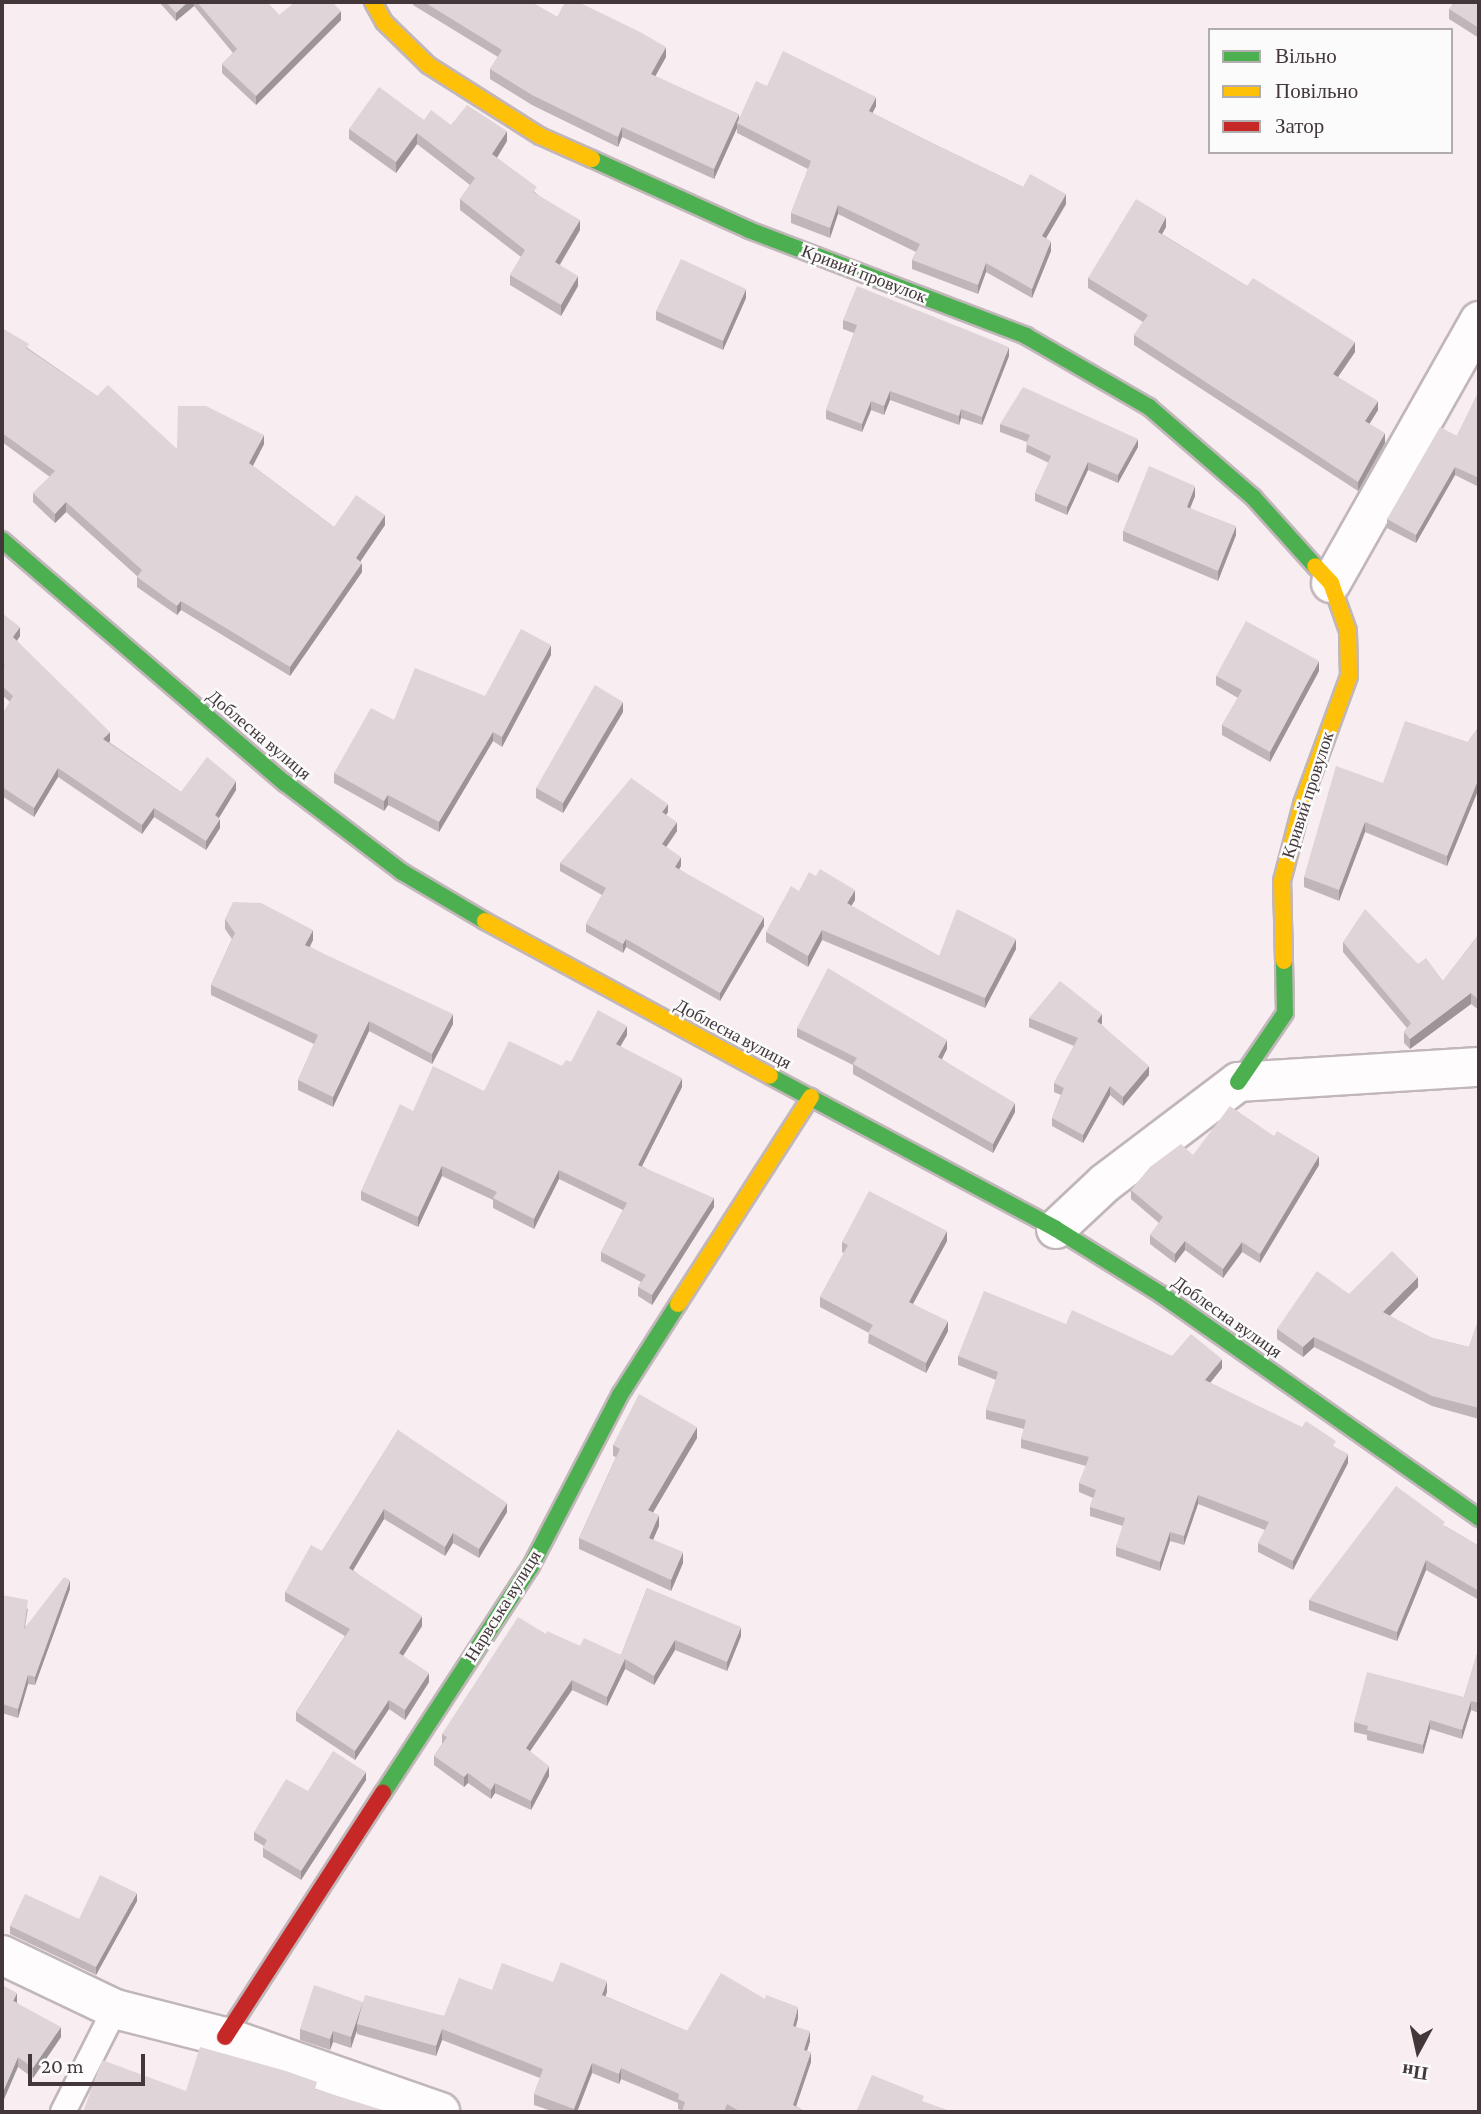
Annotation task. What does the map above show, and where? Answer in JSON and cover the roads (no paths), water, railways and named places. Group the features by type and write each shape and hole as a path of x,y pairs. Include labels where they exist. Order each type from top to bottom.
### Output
{"street":[{"name":"Кривий провулок","path":"373,2 384,22 428,65 540,136 749,230 1026,336 1149,407 1253,497 1331,583 1348,631 1349,676 1302,804 1282,881 1285,1013 1238,1082 1105,1183 1056,1230"},
{"path":"1331,583 1479,321"},
{"name":"Доблесна вулиця","path":"2,540 285,783 401,872 526,945 1056,1230 1173,1303 1479,1518"},
{"path":"1238,1082 1479,1067"},
{"name":"Нарвська вулиця","path":"226,2037 531,1566 620,1395 811,1097"},
{"path":"2,1955 115,2009 226,2037 440,2112"}],"lane":[{"path":"63,2112 115,2009"}]}
